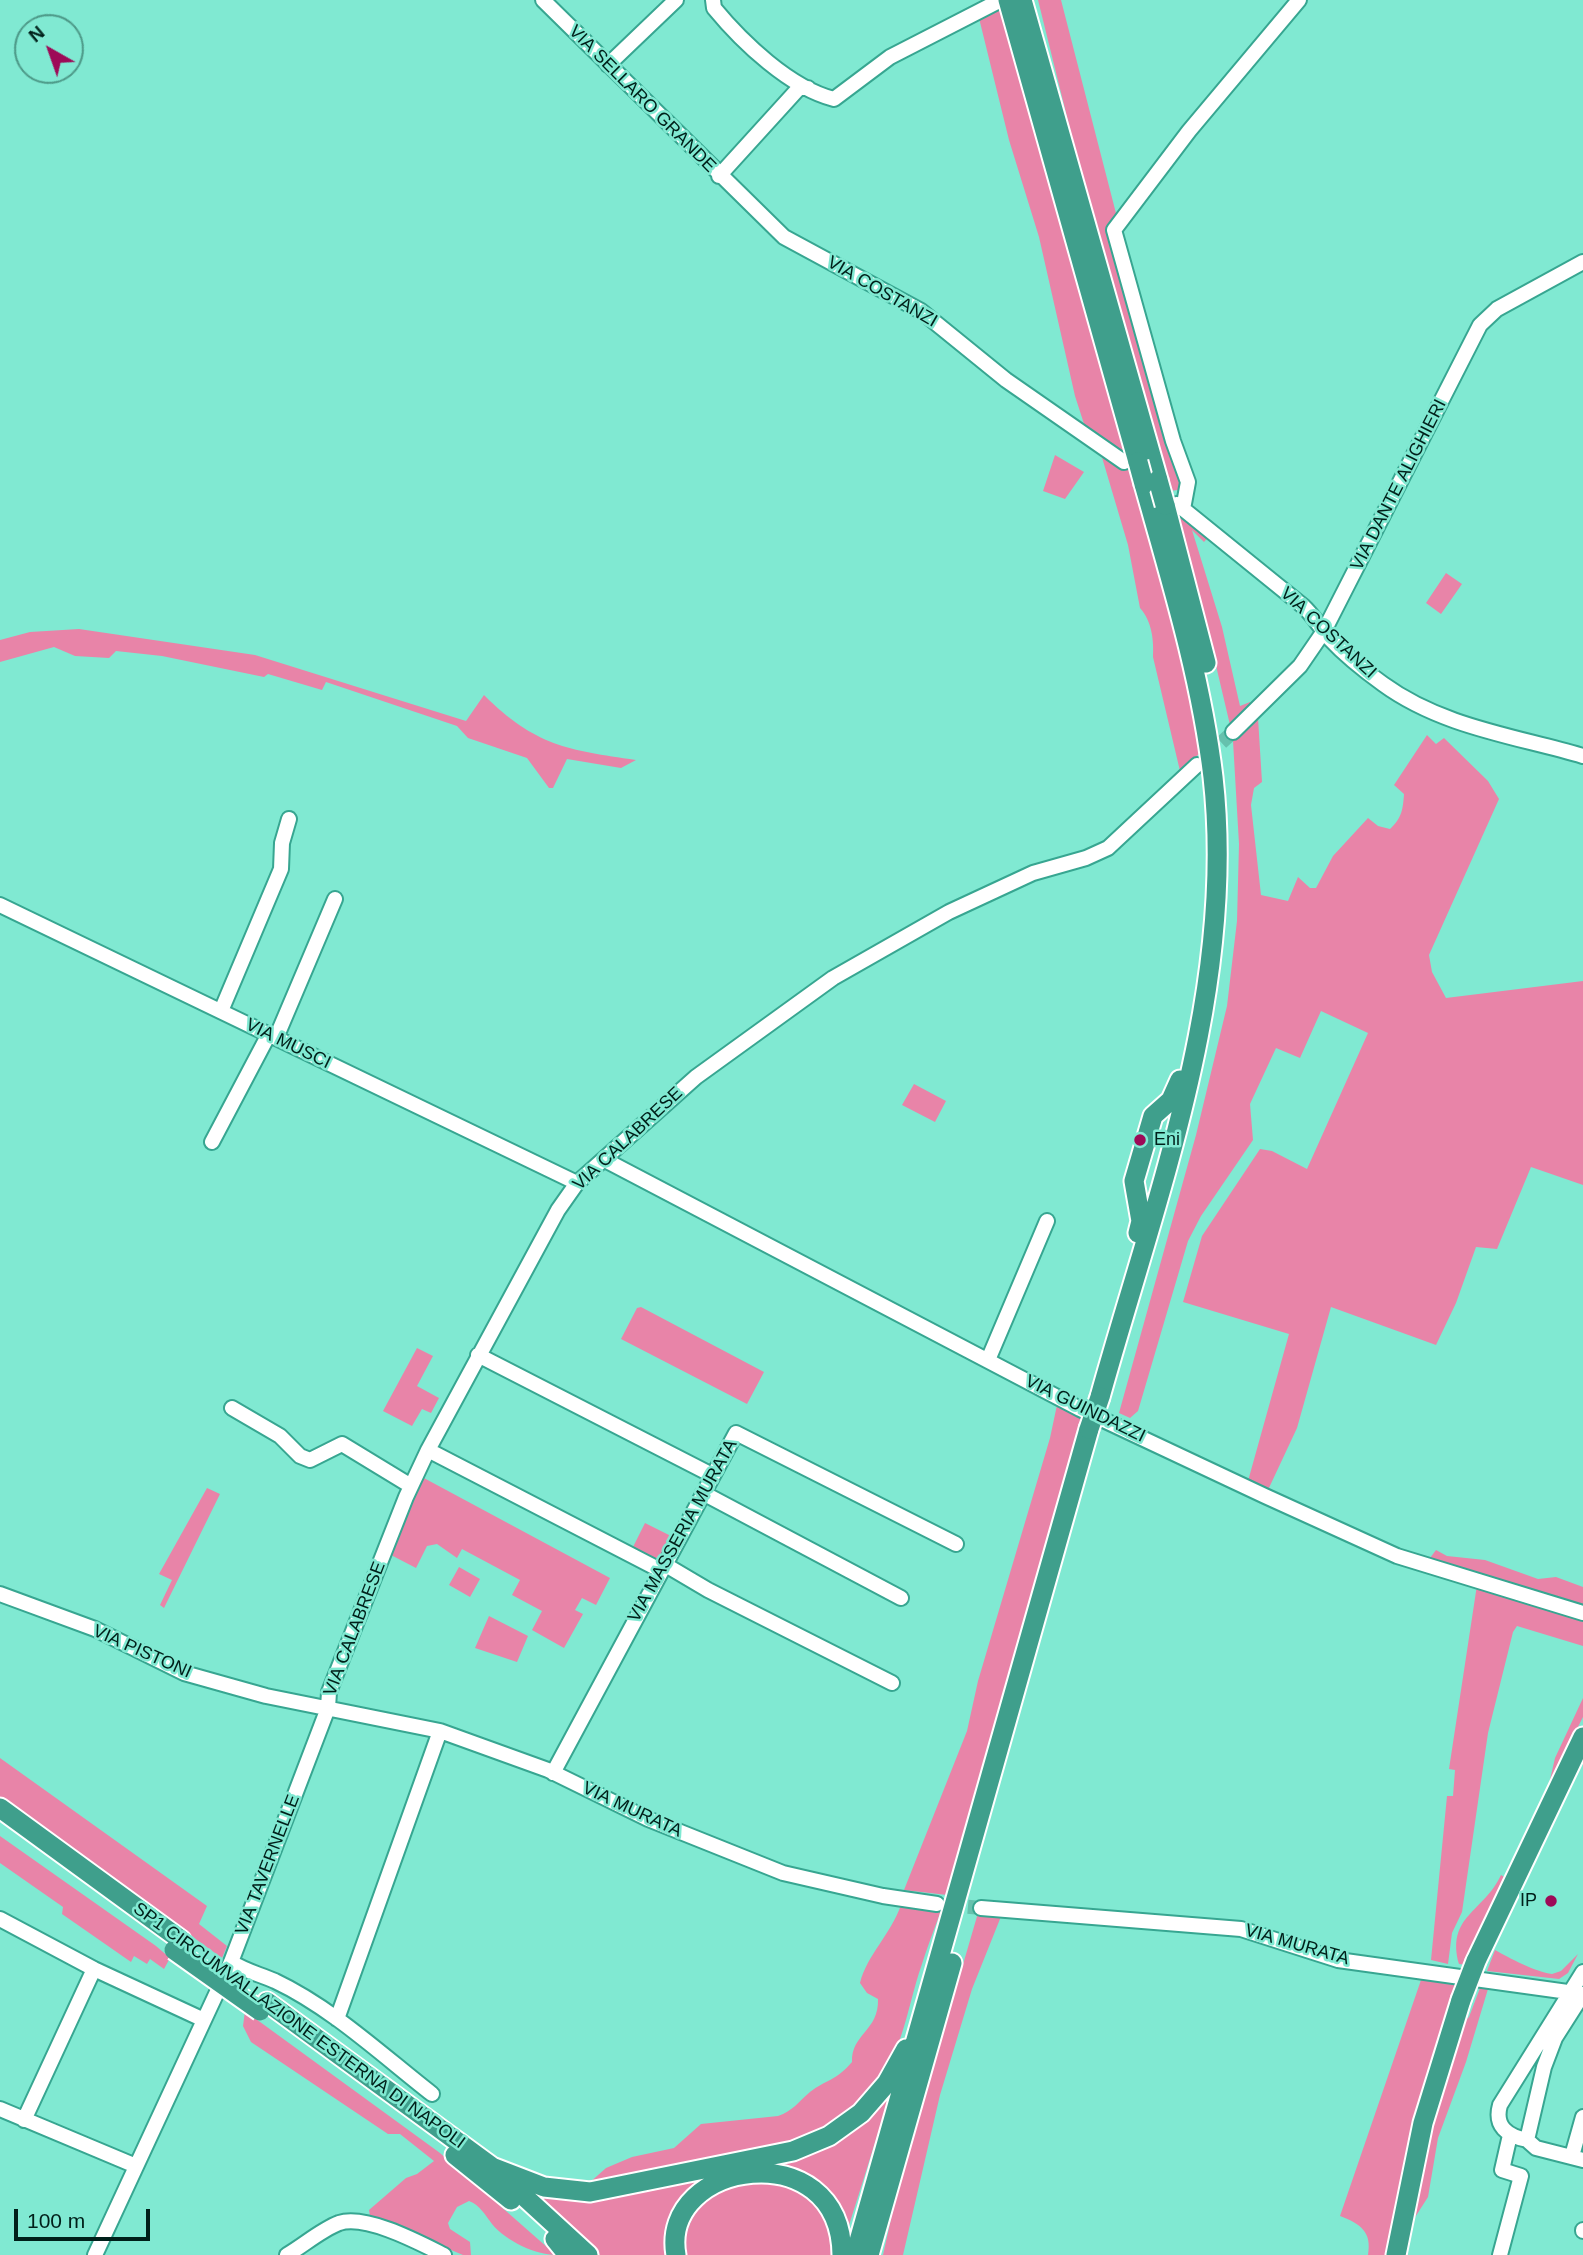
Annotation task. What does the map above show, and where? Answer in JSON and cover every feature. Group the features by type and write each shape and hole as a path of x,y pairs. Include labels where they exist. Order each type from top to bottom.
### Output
{"highway":[{"path":"1010,1 1151,482 1195,674 1213,777 1217,881 1209,982 1183,1103 1125,1310 1105,1401"},
{"path":"855,2255 924,2013 1208,1058 1220,994 1228,916 1229,816 1221,739 1173,504 1131,462 1010,1"},
{"path":"869,2255 1096,1432"},
{"path":"1397,2253 1423,2123 1455,2018 1476,1961 1583,1737"},
{"name":"SP1 CIRCUMVALLAZIONE ESTERNA DI NAPOLI","path":"0,1808 178,1945"},
{"name":"SP1 CIRCUMVALLAZIONE ESTERNA DI NAPOLI","path":"0,1822 492,2167 588,2255"},
{"name":"SP1 CIRCUMVALLAZIONE ESTERNA DI NAPOLI","path":"263,2007 429,2134 555,2239 570,2255"},
{"path":"492,2167 544,2187 590,2192 793,2151 829,2136 861,2113 900,2061 924,2013"},
{"path":"676,2255 679,2224 692,2202 717,2182 742,2172 760,2171 778,2173 803,2184 826,2203 837,2223 842,2255"},
{"path":"876,2255 880,2219"}],"street":[{"name":"VIA SELLARO GRANDE","path":"543,0 742,198"},
{"path":"608,65 676,0"},
{"path":"713,0 714,8 749,46 808,88 834,99 890,57 1010,1"},
{"path":"1173,504 1188,482 1173,441 1114,230 1189,131 1299,0"},
{"path":"719,176 799,88 808,88"},
{"name":"VIA COSTANZI","path":"742,198 784,237 942,326 1006,380 1131,462"},
{"name":"VIA DANTE ALIGHIERI","path":"1233,732 1300,666 1324,631 1480,325 1497,309 1583,262"},
{"name":"VIA COSTANZI","path":"1173,504 1303,606 1318,620 1324,631 1382,683 1418,705 1482,731 1583,756"},
{"name":"VIA CALABRESE","path":"327,1708 329,1692 411,1486 428,1450 558,1210 577,1183 606,1160 630,1133 696,1077 796,1004 879,950 949,912 1033,873 1086,858 1108,848 1197,765"},
{"path":"221,1011 281,869 282,843 289,818"},
{"path":"212,1142 272,1036 335,899"},
{"name":"VIA MUSCI","path":"0,905 577,1183"},
{"name":"VIA GUINDAZZI","path":"606,1160 1080,1409 1397,1556 1583,1613"},
{"path":"988,1360 1047,1222"},
{"path":"478,1355 712,1475"},
{"path":"232,1408 280,1436 304,1458 315,1460 342,1444 411,1486"},
{"name":"VIA MASSERIA MURATA","path":"553,1773 712,1475 738,1433 956,1544"},
{"path":"428,1450 892,1683"},
{"path":"703,1493 901,1598"},
{"name":"VIA PISTONI","path":"0,1594 95,1629 184,1673 266,1696 327,1708"},
{"name":"VIA MURATA","path":"327,1708 440,1731 553,1773 648,1819 783,1874 883,1896 937,1904"},
{"name":"VIA TAVERNELLE","path":"95,2255 231,1962 327,1708"},
{"path":"337,2019 440,1731"},
{"name":"VIA MURATA","path":"981,1908 1241,1928 1338,1960 1579,1993"},
{"path":"0,1919 94,1969 204,2020"},
{"path":"231,1962 251,1975 274,1980 337,2019 432,2094"},
{"path":"24,2120 94,1969"},
{"path":"1527,2140 1544,2067 1555,2038 1579,1993 1583,1972"},
{"path":"1579,1993 1500,2105 1497,2116 1499,2124 1510,2136 1527,2140 1536,2148 1578,2158 1583,2117"},
{"path":"0,2109 136,2166"},
{"path":"1500,2255 1521,2176 1502,2170 1510,2136"},
{"path":"287,2255 332,2227 351,2221 377,2226 444,2255"}],"shaded area":[{"path":"1038,0 1061,0 1184,477 1178,490 1169,491 1095,230"},
{"path":"1004,2 1128,459 1086,430 1075,396 1039,237 1009,140 979,18"},
{"path":"1101,454 1131,471 1185,667 1200,753 1180,771 1153,657 1151,631 1140,608 1128,545"},
{"path":"1055,455 1084,472 1065,499 1043,491"},
{"path":"1172,504 1211,534 1204,542 1192,530 1222,627 1240,706 1250,702 1253,705 1230,725 1201,602"},
{"path":"1446,573 1462,584 1441,614 1426,603"},
{"path":"79,629 255,655 466,721 484,695 520,725 554,743 591,753 636,760 621,768 567,759 553,788 549,788 527,758 468,738 457,726 326,682 322,690 268,674 264,677 162,656 116,651 109,658 75,656 54,647 0,662 0,640 30,632"},
{"path":"1258,718 1262,782 1254,788 1251,805 1261,895 1288,901 1298,877 1310,888 1316,888 1333,856 1368,818 1378,826 1390,829 1399,817 1404,799 1404,794 1394,785 1427,735 1436,744 1444,738 1488,781 1499,799 1429,955 1432,972 1446,998 1583,981 1583,1185 1531,1167 1497,1249 1476,1247 1456,1303 1436,1345 1331,1307 1297,1428 1268,1490 1248,1481 1289,1334 1183,1302 1202,1236 1260,1149 1272,1151 1307,1169 1368,1033 1321,1011 1300,1058 1276,1048 1250,1104 1253,1140 1201,1216 1188,1241 1138,1411 1130,1418 1119,1413 1196,1135 1227,1006 1237,921 1239,844 1233,741"},
{"path":"914,1084 946,1101 935,1122 902,1105"},
{"path":"641,1307 764,1372 747,1404 621,1339 637,1308"},
{"path":"417,1348 433,1356 417,1386 439,1398 431,1413 422,1409 412,1426 383,1411"},
{"path":"1057,1405 1082,1417 947,1895 904,1890 967,1731 978,1681 1050,1438"},
{"path":"422,1477 610,1578 596,1605 582,1598 575,1610 583,1614 564,1648 532,1630 542,1611 512,1595 520,1580 462,1549 457,1558 437,1544 427,1546 416,1568 391,1555"},
{"path":"207,1488 220,1494 164,1608 160,1605 172,1580 159,1574"},
{"path":"645,1523 673,1537 658,1565 631,1551"},
{"path":"1436,1550 1447,1556 1485,1560 1538,1579 1556,1577 1583,1587 1583,1605 1430,1558"},
{"path":"459,1567 480,1579 470,1597 449,1585"},
{"path":"1477,1585 1583,1620 1583,1646 1517,1626 1513,1632 1488,1733 1462,1912 1452,1933 1448,1964 1431,1960 1447,1796 1453,1796 1455,1770 1449,1769"},
{"path":"489,1616 528,1636 517,1662 475,1648"},
{"path":"1583,1698 1583,1717 1549,1784 1555,1758"},
{"path":"0,1758 207,1906 199,1924 227,1946 222,1958 0,1798"},
{"path":"0,1836 156,1946 170,1958 164,1969 150,1959 147,1964 134,1956 131,1962 62,1914 63,1907 0,1863"},
{"path":"1501,1875 1506,1878 1467,1965 1459,1964 1456,1948 1462,1925"},
{"path":"901,1905 941,1911 923,1960 897,2049 884,2074 855,2106 821,2129 795,2141 588,2184 606,2168 632,2157 674,2148 701,2124 783,2114 815,2088 836,2077 852,2062 856,2045 874,2018 878,1999 867,1993 860,1983"},
{"path":"978,1913 1002,1914 972,1989 940,2095 903,2255 883,2255 898,2187"},
{"path":"1495,1950 1531,1968 1552,1974 1561,1971 1578,1954 1568,1973 1559,1979 1487,1971"},
{"path":"1421,1980 1458,1985 1393,2239 1386,2255 1368,2255 1368,2240 1363,2230 1354,2222 1340,2216"},
{"path":"1480,1988 1488,1989 1466,2062 1438,2138 1428,2197 1412,2222 1431,2121 1461,2024 1469,2017"},
{"path":"245,2011 440,2153 556,2255 540,2253 513,2241 469,2201 457,2207 448,2223 450,2229 470,2242 471,2255 463,2255 370,2216 369,2210 406,2178 417,2174 434,2161 400,2134 388,2134 251,2042 243,2026"},
{"path":"896,2076 845,2238 812,2183 709,2182 672,2255 600,2255 520,2181 554,2190 811,2147"},
{"path":"777,2178 821,2205 839,2255 681,2255 694,2216 711,2196 723,2190"}],"tunnel":[{"path":"1206,757 1233,732"},
{"path":"947,1905 981,1908"}],"place":[{"name":"Eni","path":"1140,1140"},
{"name":"IP","path":"1551,1901"}]}
